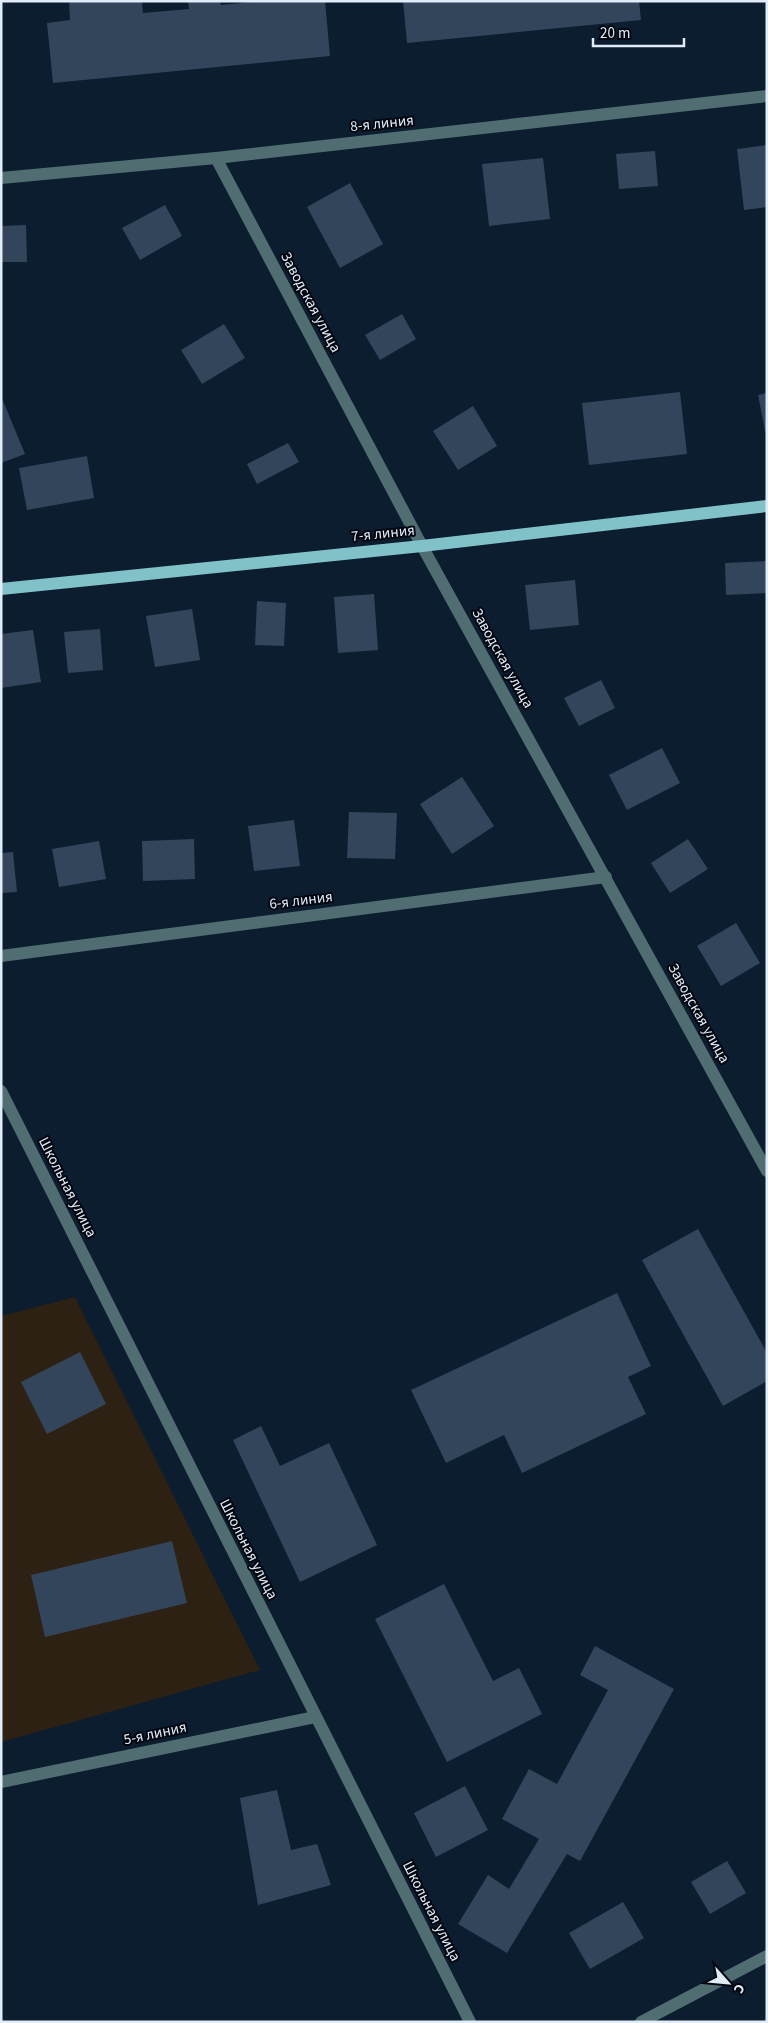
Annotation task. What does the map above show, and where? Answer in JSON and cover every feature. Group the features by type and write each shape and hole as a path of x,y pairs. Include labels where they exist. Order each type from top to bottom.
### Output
{"main road":[{"name":"7-я линия","path":"1,589 422,546 767,506"}],"street":[{"name":"8-я линия","path":"1,178 216,158 767,96"},
{"name":"Заводская улица","path":"216,158 422,546 767,1172"},
{"name":"6-я линия","path":"1,956 606,878"},
{"name":"Школьная улица","path":"1,1091 470,2022"},
{"name":"5-я линия","path":"1,1782 315,1717"},
{"path":"641,2022 767,1956"}],"shaded area":[{"path":"75,1297 260,1670 1,1742 1,1316"}],"building":[{"path":"69,1 142,1 143,13 189,9 188,1 220,1 221,5 261,1 325,1 330,56 53,83 47,23 70,20"},
{"path":"403,1 639,1 641,20 407,43"},
{"path":"767,145 767,207 744,210 737,149"},
{"path":"655,151 658,186 619,189 616,154"},
{"path":"543,158 550,219 489,226 482,164"},
{"path":"350,183 383,244 340,268 307,207"},
{"path":"165,205 182,236 140,260 122,228"},
{"path":"26,225 27,262 1,262 1,226"},
{"path":"402,314 416,339 380,360 365,335"},
{"path":"224,324 245,358 202,384 181,350"},
{"path":"680,392 687,454 589,465 582,403"},
{"path":"767,393 767,436 766,436 758,395"},
{"path":"1,396 25,454 1,463"},
{"path":"473,406 497,446 458,470 433,431"},
{"path":"288,443 299,462 257,484 247,464"},
{"path":"87,456 94,498 27,510 19,468"},
{"path":"767,561 767,593 726,595 725,563"},
{"path":"575,580 579,625 530,630 525,585"},
{"path":"374,594 378,650 338,653 334,597"},
{"path":"257,601 286,603 284,646 255,645"},
{"path":"192,609 200,660 155,667 146,616"},
{"path":"100,629 103,670 68,673 64,632"},
{"path":"33,630 41,682 1,688 1,634"},
{"path":"601,680 615,708 579,726 564,698"},
{"path":"662,748 680,783 627,810 609,775"},
{"path":"462,777 494,826 452,854 420,804"},
{"path":"349,812 397,813 395,859 347,858"},
{"path":"294,820 300,866 254,871 248,826"},
{"path":"194,839 195,879 143,881 142,841"},
{"path":"688,839 708,869 670,893 651,863"},
{"path":"99,841 106,879 59,887 52,849"},
{"path":"13,852 17,892 1,893 1,853"},
{"path":"736,923 760,963 721,986 697,946"},
{"path":"698,1229 767,1353 767,1381 723,1406 642,1260"},
{"path":"617,1293 651,1366 628,1377 646,1414 522,1473 504,1435 446,1463 411,1390"},
{"path":"80,1352 106,1404 47,1434 21,1382"},
{"path":"261,1426 280,1466 329,1443 377,1545 300,1582 233,1440"},
{"path":"172,1541 187,1603 45,1637 31,1575"},
{"path":"444,1584 493,1681 519,1668 542,1714 447,1762 375,1619"},
{"path":"595,1646 674,1689 580,1861 567,1854 507,1953 458,1924 488,1875 509,1889 539,1839 502,1819 529,1769 557,1784 608,1690 580,1675"},
{"path":"465,1786 488,1830 436,1857 414,1813"},
{"path":"277,1790 291,1850 317,1844 331,1885 258,1905 240,1798"},
{"path":"727,1861 746,1893 710,1914 691,1882"},
{"path":"623,1902 644,1938 590,1969 569,1933"}]}
